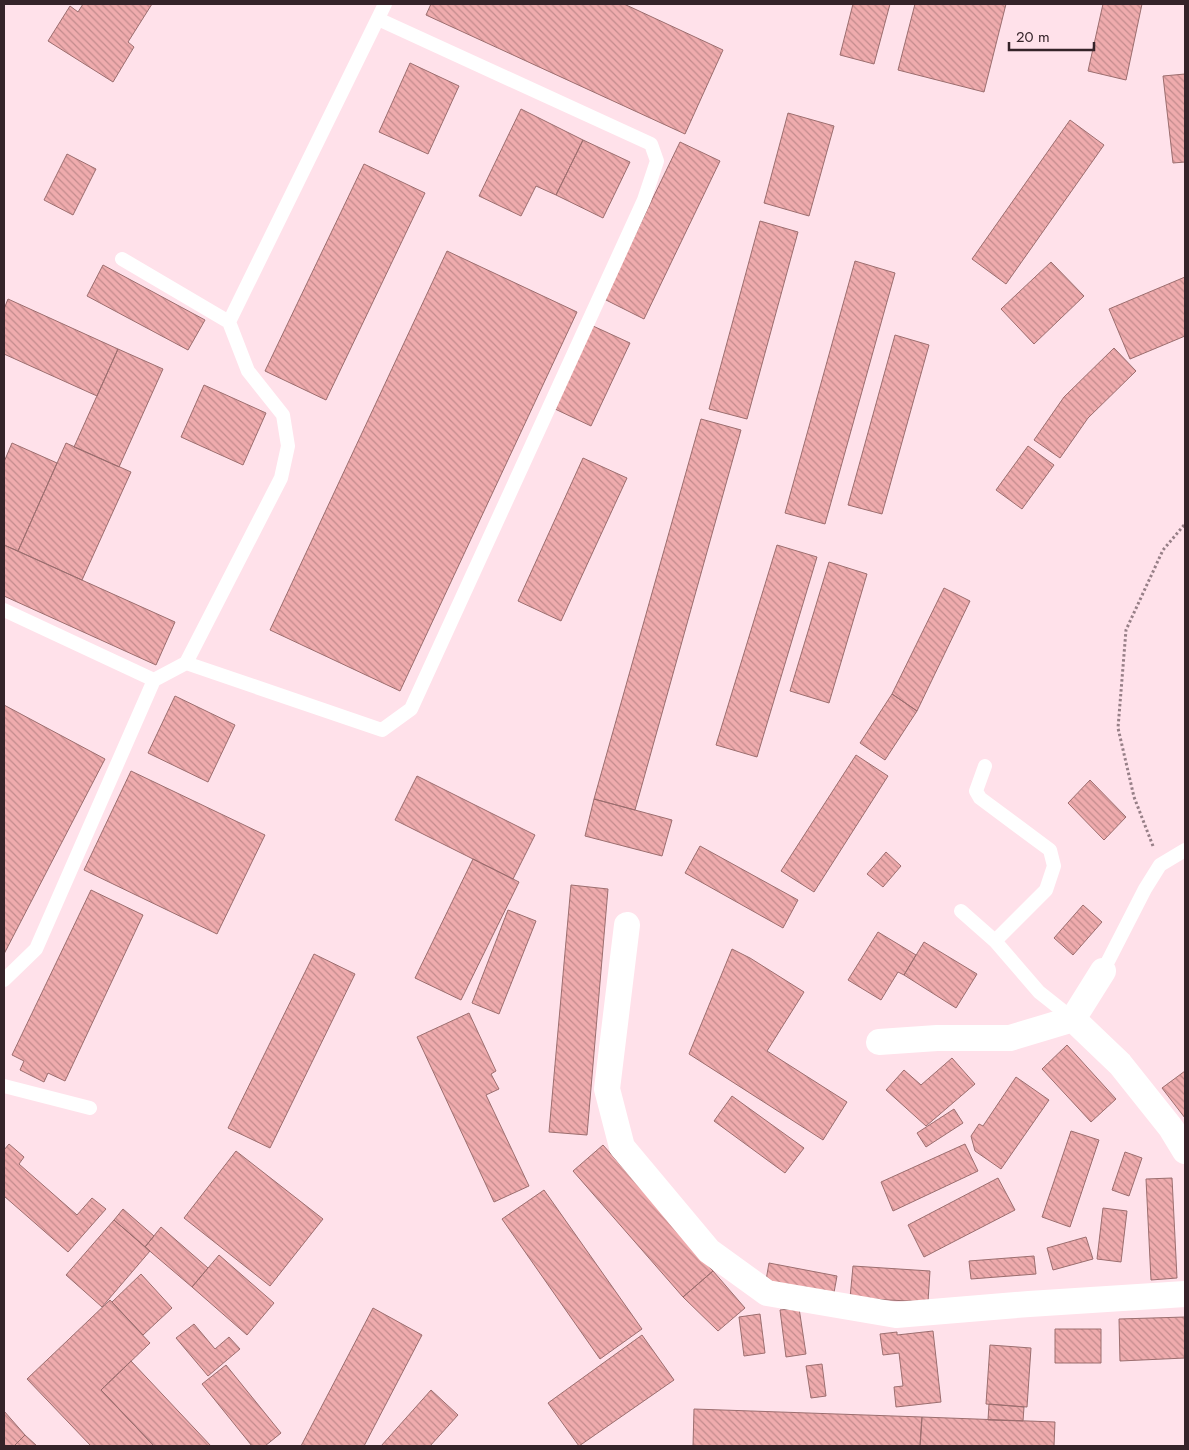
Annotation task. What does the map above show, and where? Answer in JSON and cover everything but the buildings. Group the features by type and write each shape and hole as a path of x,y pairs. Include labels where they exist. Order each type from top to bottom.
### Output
{"street":[{"path":"627,925 607,1089 622,1147 709,1251 767,1293 896,1315 1185,1294"},
{"path":"879,1042 937,1038 1010,1038 1073,1019 1103,971"},
{"path":"1073,1019 1120,1064 1171,1128 1185,1151"}],"lane":[{"path":"229,322 386,4"},
{"path":"186,663 382,730 411,709 644,200 657,161 651,144 378,19"},
{"path":"4,980 36,949 154,680 186,663 280,478 288,446 283,415 248,371 229,322 122,258"},
{"path":"4,610 154,680"},
{"path":"985,766 976,791 980,798 1050,850 1054,866 1046,890 995,941"},
{"path":"1103,971 1144,889 1160,865 1185,850"},
{"path":"961,911 995,941 1039,992 1073,1019"},
{"path":"4,1086 90,1108"}],"path":[{"path":"1160,865 1134,797 1118,728 1126,630 1163,550 1185,524"}]}
